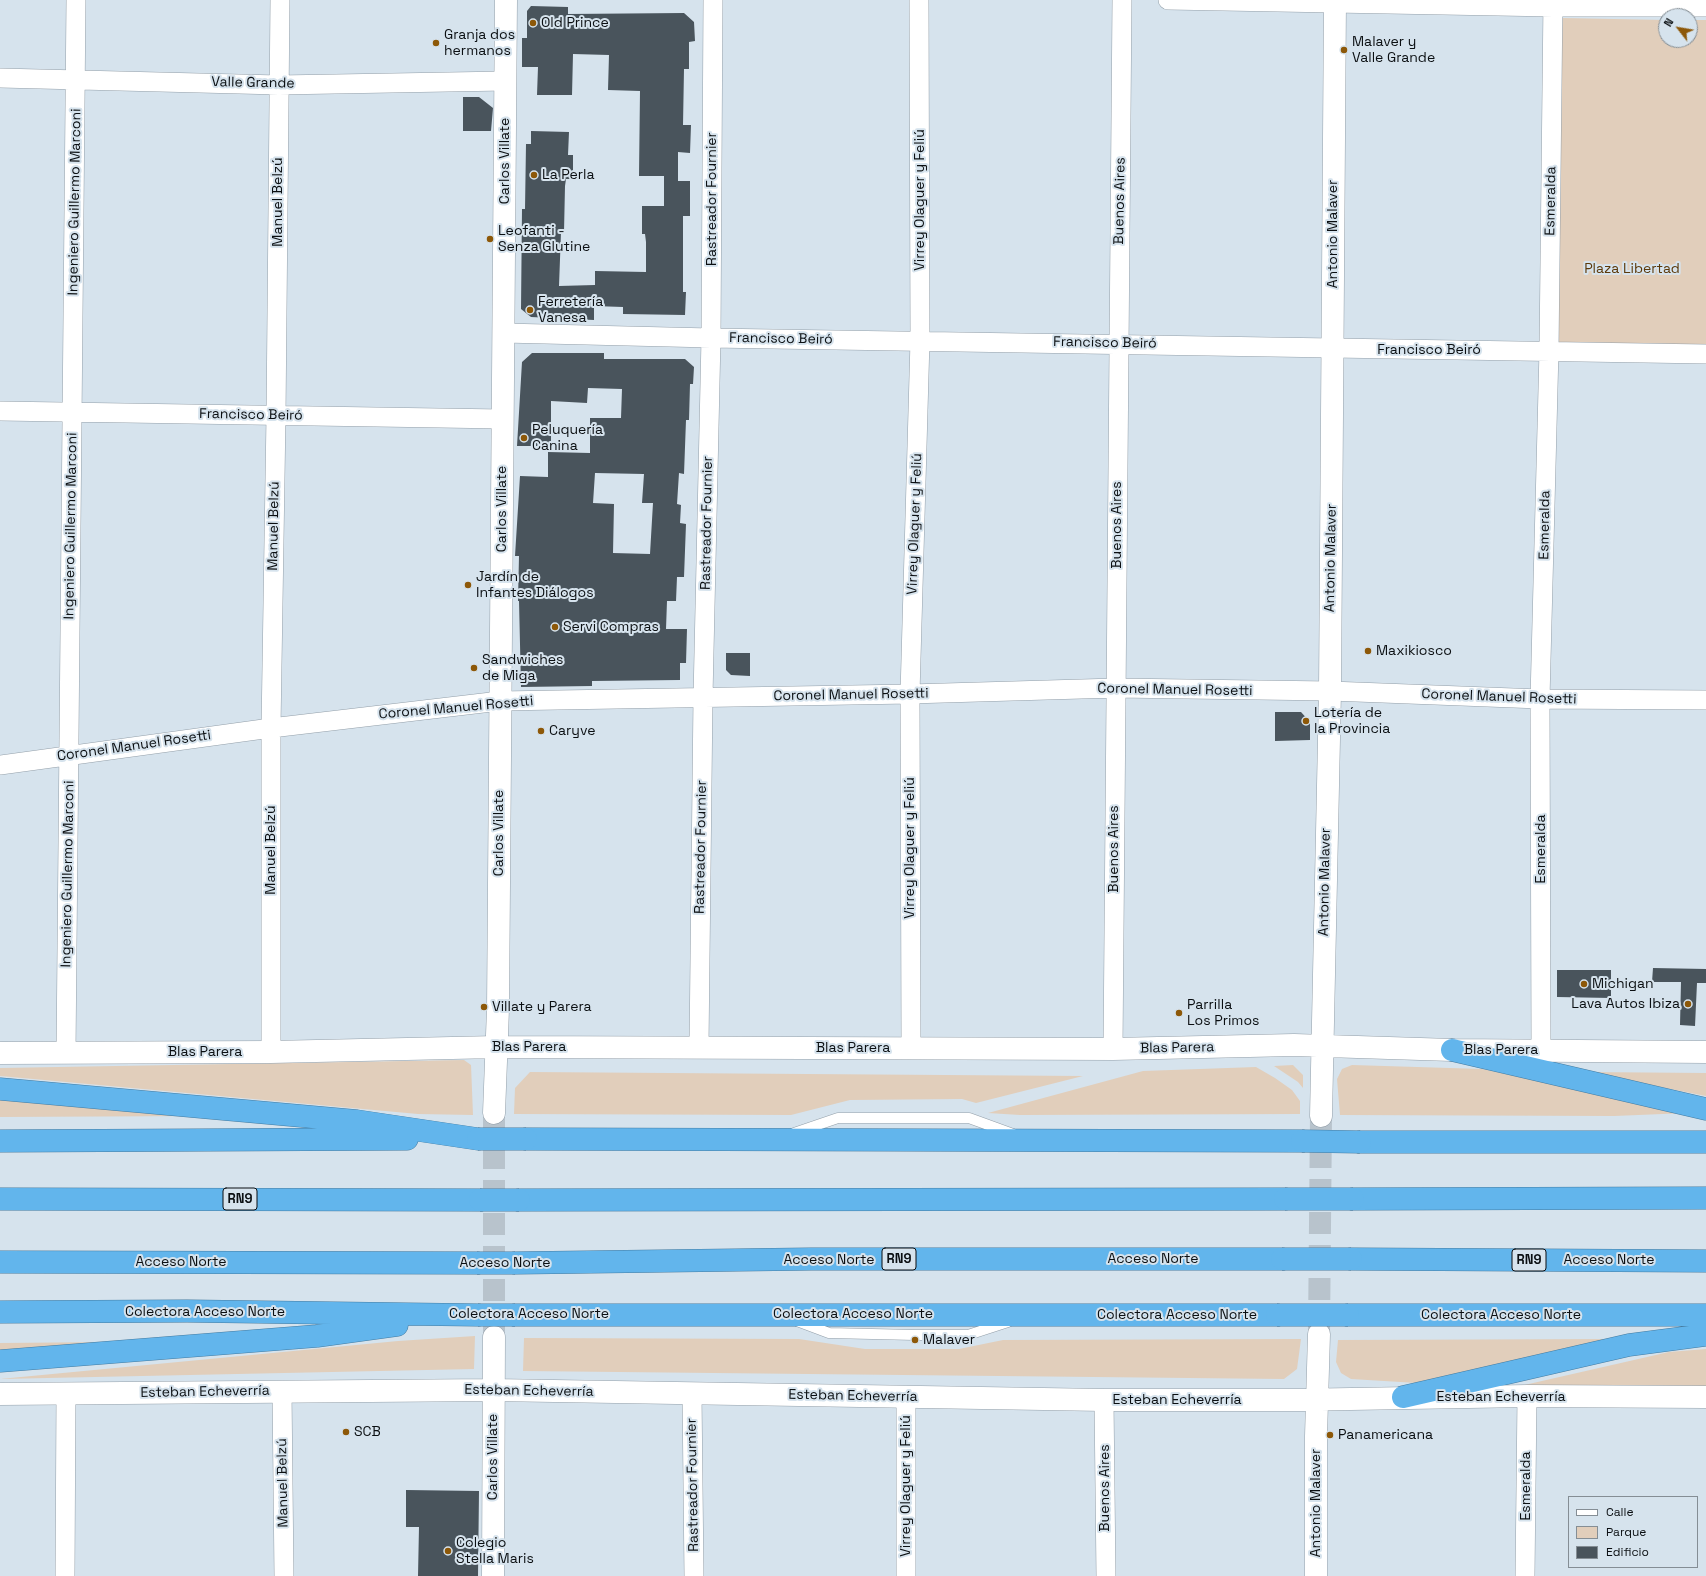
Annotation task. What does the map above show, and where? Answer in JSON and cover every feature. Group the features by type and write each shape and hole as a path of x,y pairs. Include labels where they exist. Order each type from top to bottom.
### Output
{"highway":[{"path":"1452,1050 1706,1109"},
{"path":"0,1089 357,1120 478,1139"},
{"path":"0,1141 526,1139 1706,1142"},
{"name":"RN9","path":"0,1199 519,1200 1706,1198"},
{"name":"Acceso Norte","path":"0,1262 515,1263 811,1260 1282,1259 1706,1261"},
{"name":"Colectora Acceso Norte","path":"0,1312 187,1311 476,1315 1706,1315"},
{"path":"0,1361 317,1336 476,1315"},
{"path":"1403,1397 1629,1345 1706,1335"}],"street":[{"name":"Ingeniero Guillermo Marconi","path":"66,1052 76,0"},
{"name":"Manuel Belzú","path":"271,1052 271,728 280,0"},
{"name":"Carlos Villate","path":"494,1113 498,1047 506,0"},
{"name":"Rastreador Fournier","path":"699,1046 703,697 711,338 713,0"},
{"name":"Virrey Olaguer y Feliú","path":"911,1048 910,694 920,340 920,0"},
{"name":"Buenos Aires","path":"1113,1049 1122,0"},
{"path":"1168,0 1706,7"},
{"name":"Antonio Malaver","path":"1321,1116 1330,692 1335,1"},
{"name":"Esmeralda","path":"1541,1050 1540,699 1549,350 1553,4"},
{"name":"Valle Grande","path":"0,78 76,78 279,84 505,81"},
{"name":"Francisco Beiró","path":"503,333 1333,349 1549,350 1706,354"},
{"name":"Francisco Beiró","path":"0,412 502,419"},
{"name":"Coronel Manuel Rosetti","path":"0,765 271,728 500,701 910,694 1116,688 1330,692 1540,699 1706,700"},
{"name":"Blas Parera","path":"0,1053 271,1052 498,1047 699,1046 1113,1049 1322,1046 1452,1050 1706,1052"},
{"name":"Antonio Malaver","path":"1316,1576 1319,1334"},
{"name":"Carlos Villate","path":"493,1576 494,1337"},
{"name":"Esteban Echeverría","path":"0,1394 493,1390 1104,1400 1527,1396 1706,1397"},
{"name":"Manuel Belzú","path":"282,1391 284,1576"},
{"path":"65,1576 66,1394"},
{"name":"Rastreador Fournier","path":"692,1394 694,1576"},
{"name":"Virrey Olaguer y Feliú","path":"906,1396 906,1576"},
{"name":"Esmeralda","path":"1525,1576 1527,1396"},
{"name":"Buenos Aires","path":"1104,1400 1106,1576"}],"green space":[{"name":"Plaza Libertad","path":"1562,18 1658,20 1658,48 1698,48 1698,20 1706,20 1706,345 1556,344"},
{"path":"464,1060 471,1065 473,1115 418,1114 0,1076 0,1068"},
{"path":"1293,1065 1303,1075 1303,1088 1298,1082 1274,1066"},
{"path":"1352,1065 1482,1069 1684,1110 1687,1113 1614,1116 1340,1115 1337,1079 1342,1069"},
{"path":"1256,1067 1292,1090 1300,1101 1300,1114 1020,1115 988,1113 1143,1071"},
{"path":"530,1072 1083,1076 976,1103 962,1099 850,1100 791,1115 514,1114 515,1088"},
{"path":"1585,1072 1706,1073 1706,1096"},
{"path":"0,1100 204,1116 0,1117"},
{"path":"475,1336 474,1369 0,1379 398,1341"},
{"path":"524,1338 799,1339 865,1349 959,1349 1003,1340 1301,1339 1297,1369 1284,1379 523,1371"},
{"path":"1615,1339 1417,1383 1351,1379 1341,1373 1336,1362 1338,1340"},
{"path":"114,1342 0,1352 0,1343"},
{"path":"1706,1349 1706,1387 1520,1386 1669,1352"}],"building":[{"path":"531,6 568,7 568,14 684,13 694,22 695,41 689,42 689,69 684,69 683,125 691,125 690,153 678,152 678,181 690,181 690,216 683,216 683,292 686,292 685,315 623,314 623,307 594,306 594,320 531,317 521,309 522,209 525,209 526,144 531,144 531,131 569,132 568,155 573,155 573,179 566,179 565,186 564,232 561,232 559,286 595,285 595,271 646,272 646,242 645,234 642,234 642,206 664,206 664,176 639,176 640,91 608,90 609,55 573,54 572,95 537,95 538,67 522,67 522,38 527,38 527,11"},
{"path":"463,97 479,97 493,108 491,131 463,131"},
{"path":"532,353 604,353 604,359 685,359 694,367 693,384 690,384 689,420 686,420 684,474 679,473 677,504 681,505 680,523 686,524 684,577 677,577 676,601 667,601 666,629 687,629 686,663 680,663 680,680 592,681 592,686 521,687 518,601 519,556 515,556 520,476 548,477 548,452 590,453 590,418 621,418 622,389 588,388 587,403 551,401 551,446 517,446 522,362","holes":["595,473 644,474 642,503 653,503 650,554 613,553 614,504 593,503"]},
{"path":"726,653 750,653 750,676 731,675 726,670"},
{"path":"1275,712 1301,712 1310,722 1310,740 1275,741"},
{"name":"Lava Autos Ibiza","path":"1653,968 1706,969 1706,983 1697,983 1695,1026 1680,1025 1681,982 1652,982"},
{"name":"Michigan","path":"1557,970 1611,970 1611,998 1557,997"},
{"name":"Colegio Stella Maris","path":"406,1490 479,1491 478,1576 418,1576 419,1527 406,1527"}],"tunnel":[{"path":"494,1113 494,1334"},
{"path":"1319,1333 1321,1116"}],"place":[{"name":"Old Prince","path":"533,23"},
{"name":"Granja dos hermanos","path":"436,43"},
{"name":"Malaver y Valle Grande","path":"1344,50"},
{"name":"La Perla","path":"534,175"},
{"name":"Leofanti - Senza Glutine","path":"490,239"},
{"name":"Ferretería Vanesa","path":"530,310"},
{"name":"Peluquería Canina","path":"524,438"},
{"name":"Jardín de Infantes Diálogos","path":"468,585"},
{"name":"Servi Compras","path":"555,627"},
{"name":"Maxikiosco","path":"1368,651"},
{"name":"Sandwiches de Miga","path":"474,668"},
{"name":"Lotería de la Provincia","path":"1306,721"},
{"name":"Caryve","path":"541,731"},
{"name":"Michigan","path":"1584,984"},
{"name":"Lava Autos Ibiza","path":"1688,1004"},
{"name":"Villate y Parera","path":"484,1007"},
{"name":"Parrilla Los Primos","path":"1179,1013"},
{"name":"Malaver","path":"915,1340"},
{"name":"SCB","path":"346,1432"},
{"name":"Panamericana","path":"1330,1435"},
{"name":"Colegio Stella Maris","path":"448,1551"}]}
